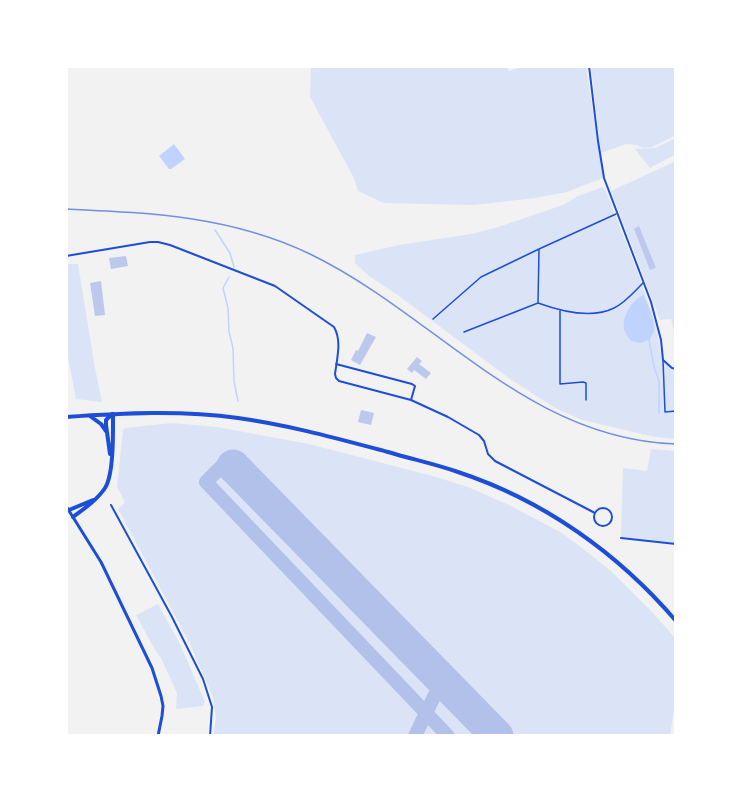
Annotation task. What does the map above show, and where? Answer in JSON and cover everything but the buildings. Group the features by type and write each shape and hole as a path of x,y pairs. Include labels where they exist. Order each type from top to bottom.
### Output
{"main road":[{"path":"66,417 168,413 237,418 299,429 458,472 503,490 566,524 624,567 676,621"},
{"path":"111,460 106,420 113,414"},
{"path":"73,517 106,486 112,454 113,414"},
{"path":"89,416 97,420 106,432"},
{"path":"67,508 93,500"}],"street":[{"path":"589,66 605,181 656,320 663,360 676,369"},
{"path":"66,256 158,242 275,286 334,327 339,343 336,364 336,378 339,381 411,400 448,417 479,435 495,461 595,513"},
{"path":"336,364 412,384 415,386 411,400"},
{"path":"111,505 172,617 203,680 212,707 210,736"},
{"path":"67,508 105,571 152,668 163,706 158,736"},
{"path":"601,508 606,508 612,514 611,520 605,526 599,525 595,521 595,513 601,508"},
{"path":"621,538 676,544"}],"lane":[{"path":"433,319 481,278 617,213"},
{"path":"538,303 539,249"},
{"path":"464,332 538,303 560,310 603,312 622,303 644,283"},
{"path":"560,310 560,384 586,383 586,400"},
{"path":"663,360 665,412 676,411"}],"shaded area":[{"path":"311,66 506,66 509,71 524,66 586,66 603,178 567,192 474,205 384,203 358,191 354,178 310,97"},
{"path":"591,66 676,66 676,135 652,147 644,148 626,144 601,153"},
{"path":"676,138 676,154 650,168 635,149 655,148"},
{"path":"676,161 676,338 671,319 660,320 611,191"},
{"path":"603,187 655,322 662,360 676,371 676,439 655,437 582,420 555,408 510,379 369,276 355,263 355,255 498,227 563,205 578,196"},
{"path":"66,264 78,264 102,402 76,399 66,352"},
{"path":"172,423 217,427 309,444 433,476 468,487 509,505 562,533 611,571 676,639 676,696 670,736 213,736 216,718 213,697 190,644 118,509 125,502 117,487 123,430"},
{"path":"651,449 676,451 676,543 621,537 623,468 647,471"},
{"path":"158,604 180,644 205,702 203,706 176,709 177,693 161,658 136,615"}],"water":[{"path":"174,144 185,159 169,169 159,156"},
{"path":"643,295 649,307 654,331 649,340 640,343 631,341 625,332 624,322 631,306"}],"waterway":[{"path":"215,230 230,253 234,267"},
{"path":"229,277 223,288 228,308 234,381 238,401"},
{"path":"649,340 659,381 659,413"}],"taxiway":[{"path":"233,466 223,465 206,482 448,736"},
{"path":"415,736 442,680"}],"runway":[{"path":"233,466 497,736"}],"railway":[{"path":"66,209 129,212 190,219 250,231 280,241 356,279 484,370 528,398 573,421 622,437 676,444"}]}
